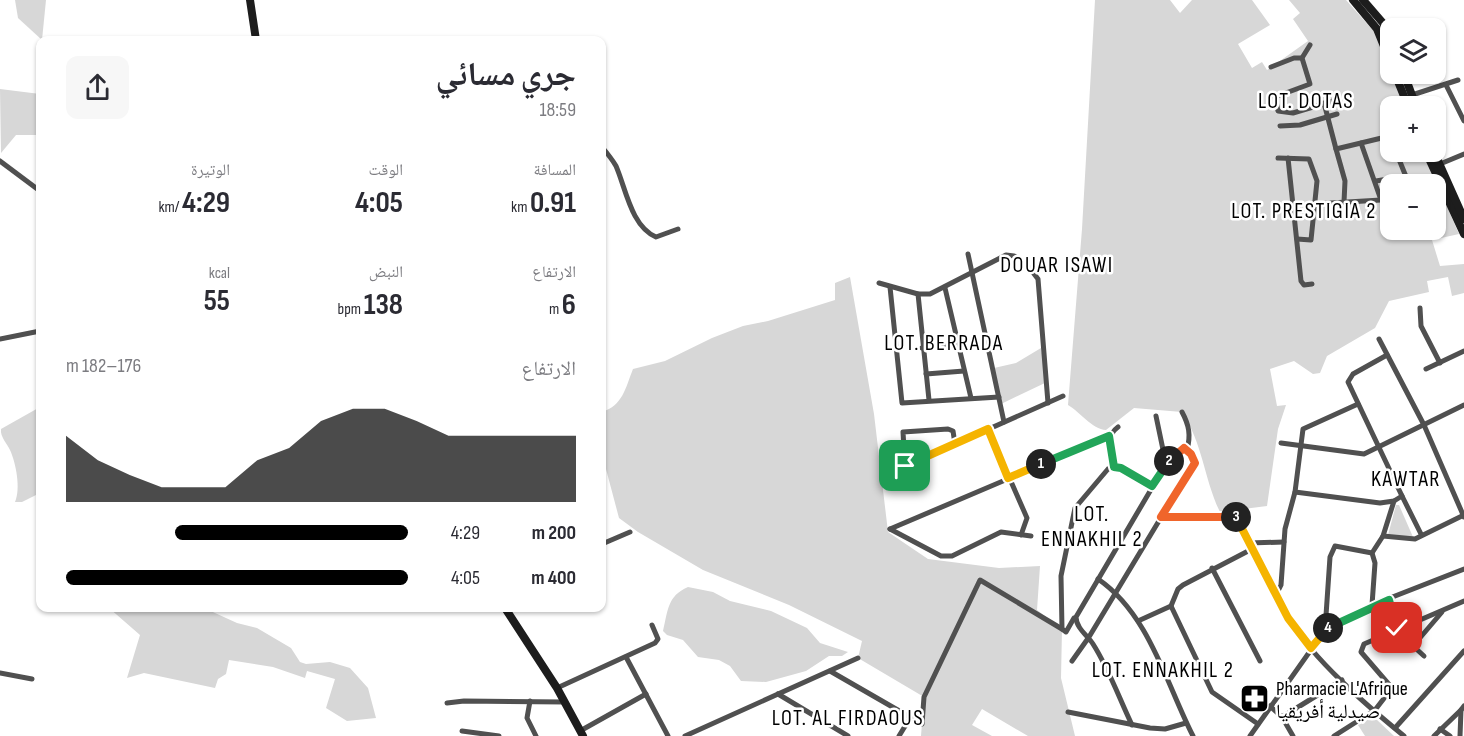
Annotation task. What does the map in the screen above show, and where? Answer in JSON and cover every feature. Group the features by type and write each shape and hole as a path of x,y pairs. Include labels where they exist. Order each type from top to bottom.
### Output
{"main road":[{"path":"249,0 255,36"},
{"path":"1353,0 1377,29 1380,36"},
{"path":"1364,0 1380,19"},
{"path":"1408,84 1412,95"},
{"path":"1431,162 1456,211 1464,219"},
{"path":"1440,164 1463,229"},
{"path":"508,612 557,688 582,733"}],"street":[{"path":"1310,45 1302,58 1310,84 1275,97 1278,111 1293,113 1333,101"},
{"path":"1271,67 1294,58 1302,58"},
{"path":"1412,95 1458,80"},
{"path":"1446,85 1464,121"},
{"path":"1324,103 1345,181 1344,202"},
{"path":"1280,126 1300,125 1337,114"},
{"path":"1336,149 1380,138"},
{"path":"1314,204 1381,200 1361,143"},
{"path":"606,152 613,161 629,203 648,231 656,237 678,229"},
{"path":"1440,164 1464,154"},
{"path":"1278,159 1309,159 1317,181 1311,240 1297,239"},
{"path":"1288,159 1301,281 1307,286 1312,285"},
{"path":"0,161 36,188"},
{"path":"1376,181 1380,180"},
{"path":"968,254 1004,422"},
{"path":"879,283 918,294 930,294 1006,255 1014,256 1033,270 1038,279 1048,403"},
{"path":"890,287 902,403 999,397"},
{"path":"945,288 971,398"},
{"path":"918,294 929,400"},
{"path":"1420,308 1421,326 1440,363"},
{"path":"0,339 36,332"},
{"path":"1379,339 1424,425 1464,516 1410,540 1383,536"},
{"path":"922,348 957,344"},
{"path":"1426,369 1464,351"},
{"path":"1387,355 1348,379 1421,534"},
{"path":"926,374 964,371"},
{"path":"892,472 1063,396"},
{"path":"1275,595 1281,585 1284,542 1295,492 1303,429 1358,404"},
{"path":"1281,443 1358,455 1381,447 1464,405"},
{"path":"1182,412 1188,423 1190,438 1187,450"},
{"path":"1156,416 1166,464"},
{"path":"1031,536 1001,532 952,556 941,556 890,529 1109,436 1118,427"},
{"path":"905,466 903,432 948,429 953,431 955,444"},
{"path":"988,429 1027,518 1021,535"},
{"path":"1109,436 1114,467"},
{"path":"1064,630 1079,610 1166,464 1180,449 1187,450 1194,458 1194,466 1072,661"},
{"path":"1064,630 1061,576 1075,508 1108,469 1114,467 1121,468 1152,486"},
{"path":"1295,492 1372,502 1394,501 1402,496"},
{"path":"1372,606 1374,563 1372,553 1383,536 1394,501"},
{"path":"1161,517 1235,516 1288,618 1311,648 1342,680 1404,736"},
{"path":"606,542 630,532"},
{"path":"1138,621 1171,606 1178,589 1251,546 1284,542"},
{"path":"1325,630 1330,557 1333,548 1338,545 1372,553"},
{"path":"1212,568 1260,661"},
{"path":"1250,736 1325,630 1372,606 1464,569"},
{"path":"1098,579 1116,591 1138,621 1193,736"},
{"path":"830,671 922,724 924,697 980,580 1064,630"},
{"path":"1389,600 1397,628 1424,656"},
{"path":"1334,736 1375,710 1392,686 1360,649 1364,644 1464,601"},
{"path":"1171,606 1212,692 1258,724"},
{"path":"1079,610 1076,621 1101,655 1132,724"},
{"path":"1413,646 1442,611"},
{"path":"557,688 655,643 658,639 652,624"},
{"path":"1395,728 1464,651"},
{"path":"626,657 669,736"},
{"path":"685,736 694,734 858,658"},
{"path":"0,673 32,679"},
{"path":"1282,717 1342,680"},
{"path":"582,733 646,694"},
{"path":"778,694 848,736"},
{"path":"530,701 528,718 536,736"},
{"path":"447,704 565,702"},
{"path":"1270,706 1282,717 1293,736"},
{"path":"1434,736 1462,708"},
{"path":"1460,736 1462,708"},
{"path":"1068,712 1165,729 1186,723"},
{"path":"899,736 910,718"},
{"path":"1440,729 1450,736"},
{"path":"462,731 499,736"}],"shaded area":[{"path":"15,0 46,0 42,36 38,36 18,18"},
{"path":"1095,0 1170,0 1180,13 1192,0 1252,0 1270,25 1238,44 1252,68 1262,62 1267,70 1308,41 1293,19 1300,13 1289,0 1346,0 1378,36 1380,84 1397,84 1402,96 1380,96 1380,162 1427,162 1433,174 1380,174 1380,240 1432,240 1440,266 1464,264 1464,293 1452,296 1448,277 1427,281 1429,292 1389,301 1375,328 1327,356 1320,373 1313,374 1294,361 1270,369 1277,406 1286,405 1278,429 1267,506 1220,512 1195,436 1182,412 1134,408 1106,430 1091,423 1068,405 1082,229"},
{"path":"0,89 36,94 36,135 16,135 1,153"},
{"path":"1446,204 1459,234 1446,237"},
{"path":"850,277 874,414 888,532 928,559 999,568 1040,566 1037,610 1062,629 1061,678 1075,736 1028,736 982,709 972,725 992,736 921,736 924,697 858,658 862,641 789,605 703,570 638,532 619,518 606,469 606,410 619,401 633,369 665,361 743,326 768,321 835,300 835,283"},
{"path":"1041,348 1047,382 1001,404 994,368 1016,363"},
{"path":"36,409 36,495 22,502 15,502 18,490 16,469 1,429"},
{"path":"1396,505 1399,505 1413,537 1388,535"},
{"path":"688,587 713,592 730,601 771,611 807,628 820,643 848,652 842,656 829,656 806,671 766,682 741,681 730,666 719,660 698,657 683,640 667,635 663,631 672,600"},
{"path":"114,612 213,612 237,623 257,628 291,648 300,662 306,664 330,662 350,668 368,688 376,718 347,721 326,708 335,679 307,671 305,678 273,667 229,660 226,674 218,679 215,688 144,673 127,678 140,635"},
{"path":"1373,717 1394,736 1365,736 1358,725"}],"place":[{"name":"Pharmacie L'Afrique صيدلية أفريقيا","path":"1255,699"}],"district":[{"name":"LOT. DOTAS","path":"1306,100"},
{"name":"LOT. PRESTIGIA 2","path":"1304,210"},
{"name":"DOUAR ISAWI","path":"1057,264"},
{"name":"LOT. BERRADA","path":"944,342"},
{"name":"KAWTAR","path":"1406,478"},
{"name":"LOT. ENNAKHIL 2","path":"1092,526"},
{"name":"LOT. ENNAKHIL 2","path":"1163,669"},
{"name":"LOT. AL FIRDAOUS","path":"848,717"}],"route":[{"path":"905,466 988,429 1008,478 1109,436 1114,467 1121,468 1152,486 1166,464 1180,449 1184,448 1194,458 1195,463 1161,517 1183,519 1235,516 1281,606 1311,648 1325,630 1336,622 1389,600 1397,628"}]}
